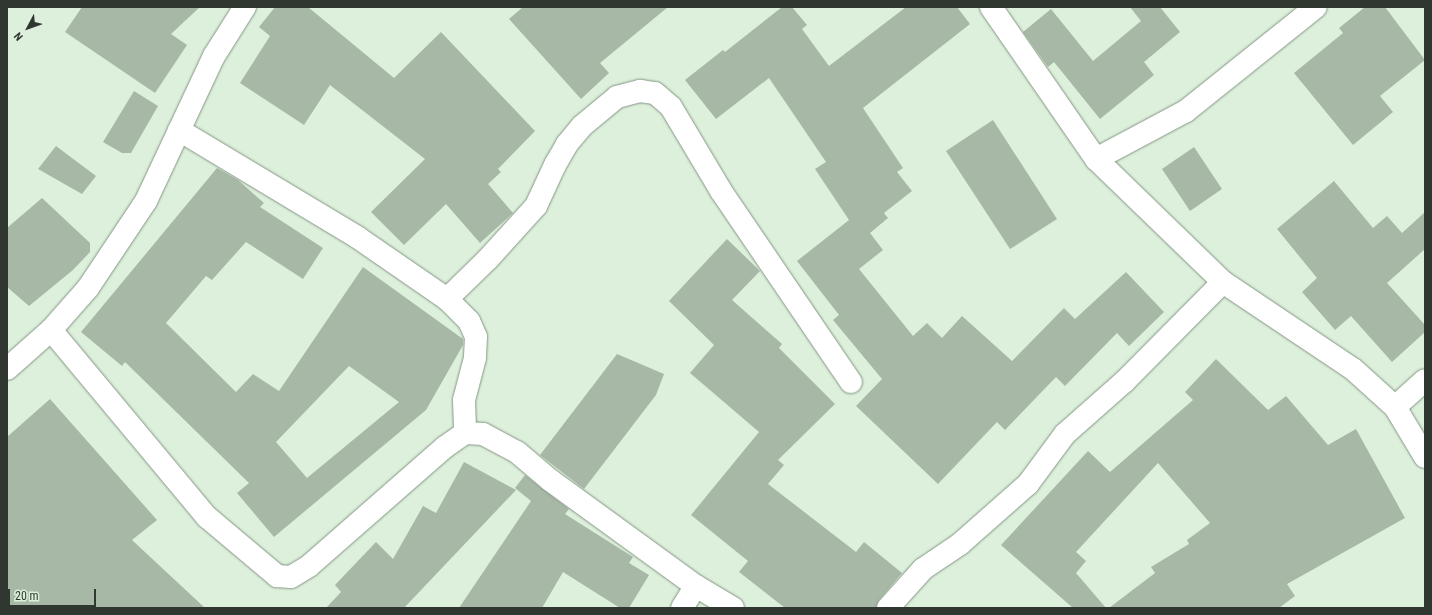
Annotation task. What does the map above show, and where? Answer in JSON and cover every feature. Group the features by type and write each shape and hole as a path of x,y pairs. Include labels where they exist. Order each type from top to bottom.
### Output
{"street":[{"path":"7,369 51,330 88,288 146,201 214,56 245,7"},
{"path":"991,7 1096,159 1223,282 1353,369 1395,407 1425,457"},
{"path":"1096,159 1186,111 1316,7"},
{"path":"447,299 488,259 536,206 555,165 582,126 617,97 640,91 655,93 671,107 721,191 851,382"},
{"path":"179,130 357,236 447,299 470,322 476,337 475,358 464,400 465,433"},
{"path":"888,608 923,569 960,544 1028,484 1065,434 1125,382 1223,282"},
{"path":"51,330 207,517 277,576 291,577 309,566 445,447 465,433 483,434 517,452 550,480 696,586 733,608"},
{"path":"1395,407 1425,380"},
{"path":"682,608 696,586"}],"building":[{"path":"82,7 200,7 171,34 187,45 155,93 65,32"},
{"path":"275,7 308,7 394,78 441,32 535,131 498,169 501,172 488,184 513,213 480,243 446,204 404,245 371,212 425,159 330,85 304,125 240,83 270,36 259,27"},
{"path":"523,7 668,7 600,63 609,73 581,99 509,19"},
{"path":"782,7 792,7 807,25 802,29 829,66 906,7 957,7 970,24 863,108 903,168 897,172 912,191 884,213 888,218 870,233 883,250 859,269 913,336 927,323 942,338 962,316 1012,361 1064,308 1075,319 1126,272 1164,312 1129,346 1117,333 1065,386 1056,377 1005,430 997,422 938,484 856,406 882,379 833,320 839,315 797,261 849,220 815,169 826,162 769,78 716,119 685,80 723,50 725,52"},
{"path":"1130,7 1160,7 1180,32 1144,62 1154,75 1100,119 1054,62 1048,67 1023,32 1051,9 1093,61 1141,21"},
{"path":"1365,7 1385,7 1425,60 1380,96 1393,112 1353,145 1294,73 1343,33 1339,28"},
{"path":"134,91 158,106 131,153 122,153 103,142"},
{"path":"993,120 1057,219 1010,249 946,151"},
{"path":"56,146 96,176 82,194 38,169"},
{"path":"1194,147 1222,189 1190,211 1162,169"},
{"path":"217,168 238,180 264,203 260,207 323,248 303,279 246,242 212,280 206,276 166,323 236,392 253,374 279,391 363,267 463,339 463,345 426,410 274,537 237,493 249,483 125,362 122,366 81,332","holes":["349,366 399,402 307,478 276,442"]},
{"path":"1334,181 1373,228 1387,216 1402,233 1425,212 1425,249 1387,283 1425,325 1425,332 1392,362 1351,316 1335,330 1302,292 1317,278 1277,229"},
{"path":"42,198 90,243 90,252 73,270 29,306 7,287 7,228"},
{"path":"727,239 760,271 732,300 782,344 779,348 835,404 778,460 784,465 768,484 856,552 864,542 902,573 879,600 876,608 785,608 739,572 748,561 691,515 759,432 690,373 714,345 669,301"},
{"path":"617,354 664,374 656,395 584,489 540,455"},
{"path":"1216,359 1268,410 1286,396 1328,445 1356,429 1405,518 1287,584 1295,596 1279,608 1109,608 1155,573 1151,567 1189,544 1187,540 1210,523 1158,463 1076,552 1086,561 1076,573 1106,608 1073,608 1001,545 1088,451 1110,472 1193,400 1185,392"},
{"path":"50,399 157,520 132,540 205,608 7,608 7,437"},
{"path":"464,462 516,490 404,608 326,608 341,592 335,585 376,542 393,559 423,506 436,513"},
{"path":"525,475 569,509 565,514 633,557 629,563 649,575 629,608 620,608 563,572 542,608 459,608 531,501 515,488"}]}
